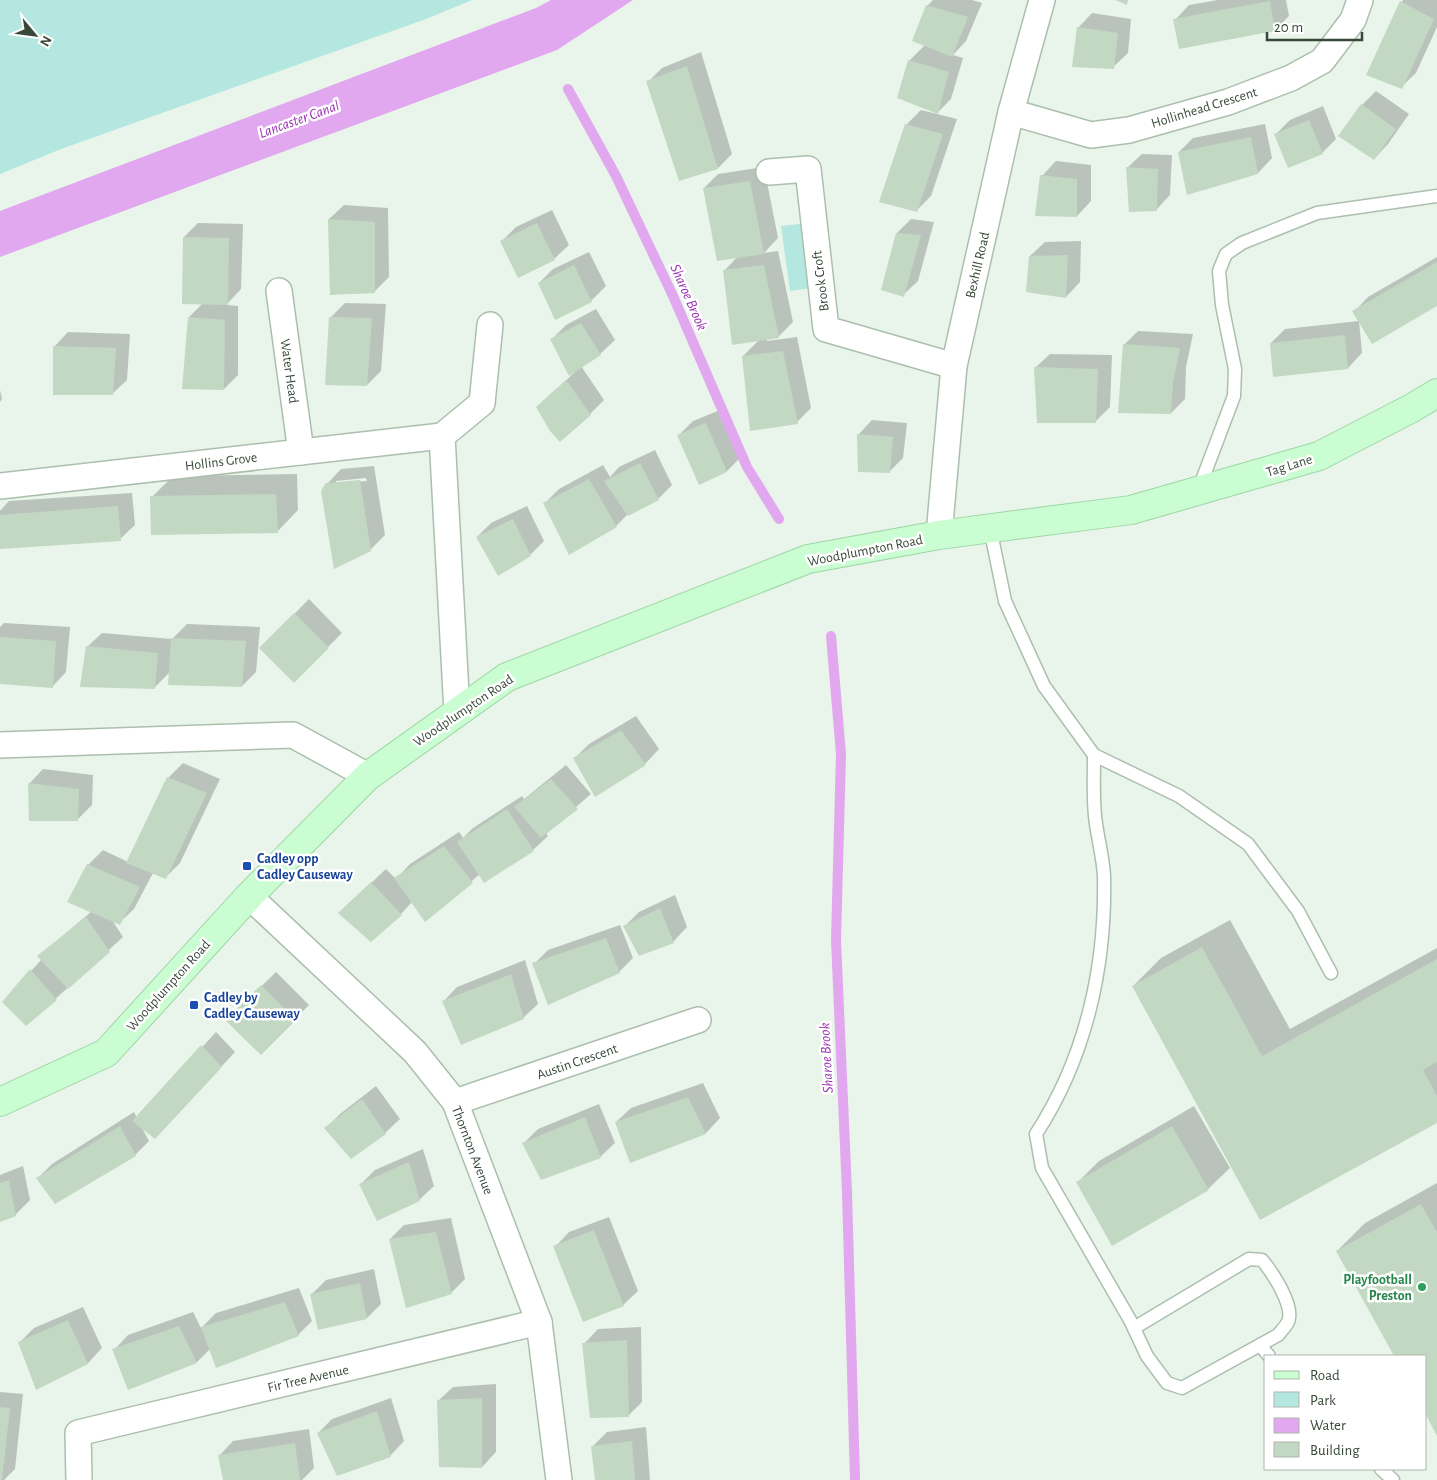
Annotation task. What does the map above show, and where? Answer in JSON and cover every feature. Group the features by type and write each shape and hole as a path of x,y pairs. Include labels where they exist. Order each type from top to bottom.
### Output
{"main road":[{"name":"Tag Lane","path":"1130,510 1319,456 1437,393"},
{"name":"Woodplumpton Road","path":"0,1102 106,1052 249,896 368,776 507,677 808,559 939,535 1130,510"}],"street":[{"name":"Bexhill Road","path":"939,535 954,366 1011,112 1042,0"},
{"name":"Hollinhead Crescent","path":"1011,112 1091,134 1129,130 1228,102 1291,78 1322,61 1353,20 1360,0"},
{"name":"Brook Croft","path":"769,172 808,169 826,329 954,366"},
{"name":"Water Head","path":"279,291 301,452"},
{"path":"458,712 442,436 482,403 490,325"},
{"name":"Hollins Grove","path":"0,486 442,436"},
{"path":"0,745 293,735 368,776"},
{"name":"Thornton Avenue","path":"249,896 415,1052 455,1102 538,1322 559,1480"},
{"name":"Austin Crescent","path":"455,1102 698,1020"},
{"name":"Fir Tree Avenue","path":"79,1480 78,1433 538,1322"}],"lane":[{"path":"1198,492 1234,396 1235,369 1222,304 1219,270 1226,254 1242,243 1317,213 1437,196"},
{"path":"990,528 1005,601 1036,669 1044,686 1094,755 1179,796 1248,844 1298,911 1331,973"},
{"path":"1094,755 1094,814 1104,875 1102,937 1093,1003 1072,1068 1053,1108 1036,1134 1042,1168 1134,1328 1147,1356 1167,1383 1182,1388 1278,1335 1289,1321 1288,1304 1262,1260 1250,1258 1134,1328"},
{"path":"1260,1345 1268,1355"},
{"path":"1382,1470 1393,1480"}],"green space":[{"path":"0,0 472,0 426,19 61,149 0,174"},
{"path":"809,223 818,287 790,291 781,226"}],"water":[{"name":"Lancaster Canal","path":"551,0 633,0 557,50 0,257 0,211 536,8"}],"building":[{"path":"1115,0 1128,0 1127,5"},
{"path":"1270,1 1275,31 1179,49 1173,19"},
{"path":"1400,1 1434,19 1402,89 1366,75"},
{"path":"926,5 968,17 952,57 912,41"},
{"path":"1077,27 1118,33 1114,69 1072,67"},
{"path":"908,60 949,72 938,114 897,98"},
{"path":"687,66 718,169 679,181 646,81"},
{"path":"1361,104 1396,129 1374,160 1338,136"},
{"path":"1309,120 1323,154 1288,168 1274,134"},
{"path":"905,124 943,134 917,212 879,202"},
{"path":"1251,137 1258,174 1187,195 1178,152"},
{"path":"1126,167 1158,169 1157,211 1129,212"},
{"path":"1040,175 1077,179 1077,217 1035,216"},
{"path":"750,181 764,254 717,261 703,188"},
{"path":"328,219 375,222 375,293 330,295"},
{"path":"537,223 555,260 518,278 500,241"},
{"path":"896,233 921,235 904,297 881,290"},
{"path":"183,237 229,238 228,305 182,304"},
{"path":"1068,255 1066,298 1026,292 1029,256"},
{"path":"1437,262 1437,306 1372,344 1352,311"},
{"path":"574,265 592,302 555,320 538,283"},
{"path":"764,265 779,338 732,345 723,270"},
{"path":"188,317 225,320 224,390 182,389"},
{"path":"329,317 372,318 367,386 325,385"},
{"path":"581,323 601,355 569,376 550,339"},
{"path":"1345,335 1348,369 1273,377 1270,343"},
{"path":"1123,344 1180,348 1173,382 1171,414 1118,413"},
{"path":"53,346 116,348 113,395 53,395"},
{"path":"783,351 798,424 750,431 742,356"},
{"path":"1034,367 1098,369 1096,423 1037,423"},
{"path":"566,380 591,415 560,442 550,431 536,407"},
{"path":"706,423 727,472 699,485 677,435"},
{"path":"857,434 893,437 890,473 858,472"},
{"path":"640,463 659,500 628,516 604,481"},
{"path":"589,479 617,527 569,555 543,503"},
{"path":"360,480 371,551 334,569 321,491 326,483"},
{"path":"276,494 278,533 151,535 150,496"},
{"path":"118,506 121,541 0,549 0,515"},
{"path":"513,519 531,556 498,576 476,537"},
{"path":"294,613 329,648 294,683 259,648"},
{"path":"0,637 56,641 53,688 0,684"},
{"path":"171,638 246,641 242,687 168,685"},
{"path":"86,646 158,653 155,689 80,687"},
{"path":"621,730 646,765 595,797 573,758"},
{"path":"167,777 207,793 166,879 126,863"},
{"path":"551,779 578,809 541,838 514,807"},
{"path":"28,783 79,789 78,821 29,821"},
{"path":"507,809 534,851 484,883 457,842"},
{"path":"444,846 473,883 425,922 394,878"},
{"path":"87,864 140,887 120,925 67,902"},
{"path":"371,882 402,915 371,942 338,913"},
{"path":"660,908 674,943 639,956 623,926"},
{"path":"86,917 110,952 68,989 37,956"},
{"path":"606,938 620,973 548,1005 532,963"},
{"path":"1202,947 1262,1056 1437,959 1437,1062 1423,1070 1437,1096 1437,1123 1260,1220 1132,986"},
{"path":"30,969 57,1000 26,1026 2,1002"},
{"path":"511,974 524,1019 461,1045 442,1001"},
{"path":"261,985 296,1020 261,1055 225,1020"},
{"path":"201,1045 222,1067 155,1139 132,1121"},
{"path":"688,1097 706,1134 630,1163 615,1122"},
{"path":"362,1099 386,1134 351,1159 324,1128"},
{"path":"585,1117 601,1158 541,1180 522,1143"},
{"path":"120,1126 136,1156 55,1204 36,1178"},
{"path":"1172,1126 1209,1190 1112,1246 1076,1182"},
{"path":"409,1162 420,1201 377,1221 359,1184"},
{"path":"9,1180 16,1216 0,1222 0,1183"},
{"path":"1421,1204 1437,1232 1437,1436 1427,1417 1427,1355 1393,1355 1336,1251"},
{"path":"594,1230 624,1306 583,1322 553,1246"},
{"path":"436,1232 452,1294 406,1308 389,1239"},
{"path":"360,1283 367,1319 318,1330 310,1294"},
{"path":"285,1302 299,1336 216,1368 201,1327"},
{"path":"68,1320 88,1364 36,1390 18,1342"},
{"path":"179,1326 197,1363 128,1390 112,1349"},
{"path":"627,1340 629,1417 590,1418 582,1343"},
{"path":"482,1398 482,1468 439,1467 437,1400"},
{"path":"0,1407 10,1408 2,1480 0,1480"},
{"path":"377,1411 391,1457 337,1476 317,1433"},
{"path":"632,1441 635,1480 595,1480 591,1446"},
{"path":"295,1443 300,1480 223,1480 218,1455"}],"waterway":[{"name":"Sharoe Brook","path":"568,89 616,176 673,296 747,467 779,519"},
{"name":"Sharoe Brook","path":"831,636 841,754 836,940 847,1192 855,1480"}],"place":[{"name":"Cadley opp Cadley Causeway","path":"247,866"},
{"name":"Cadley by Cadley Causeway","path":"194,1005"},
{"name":"Playfootball Preston","path":"1422,1287"}]}
